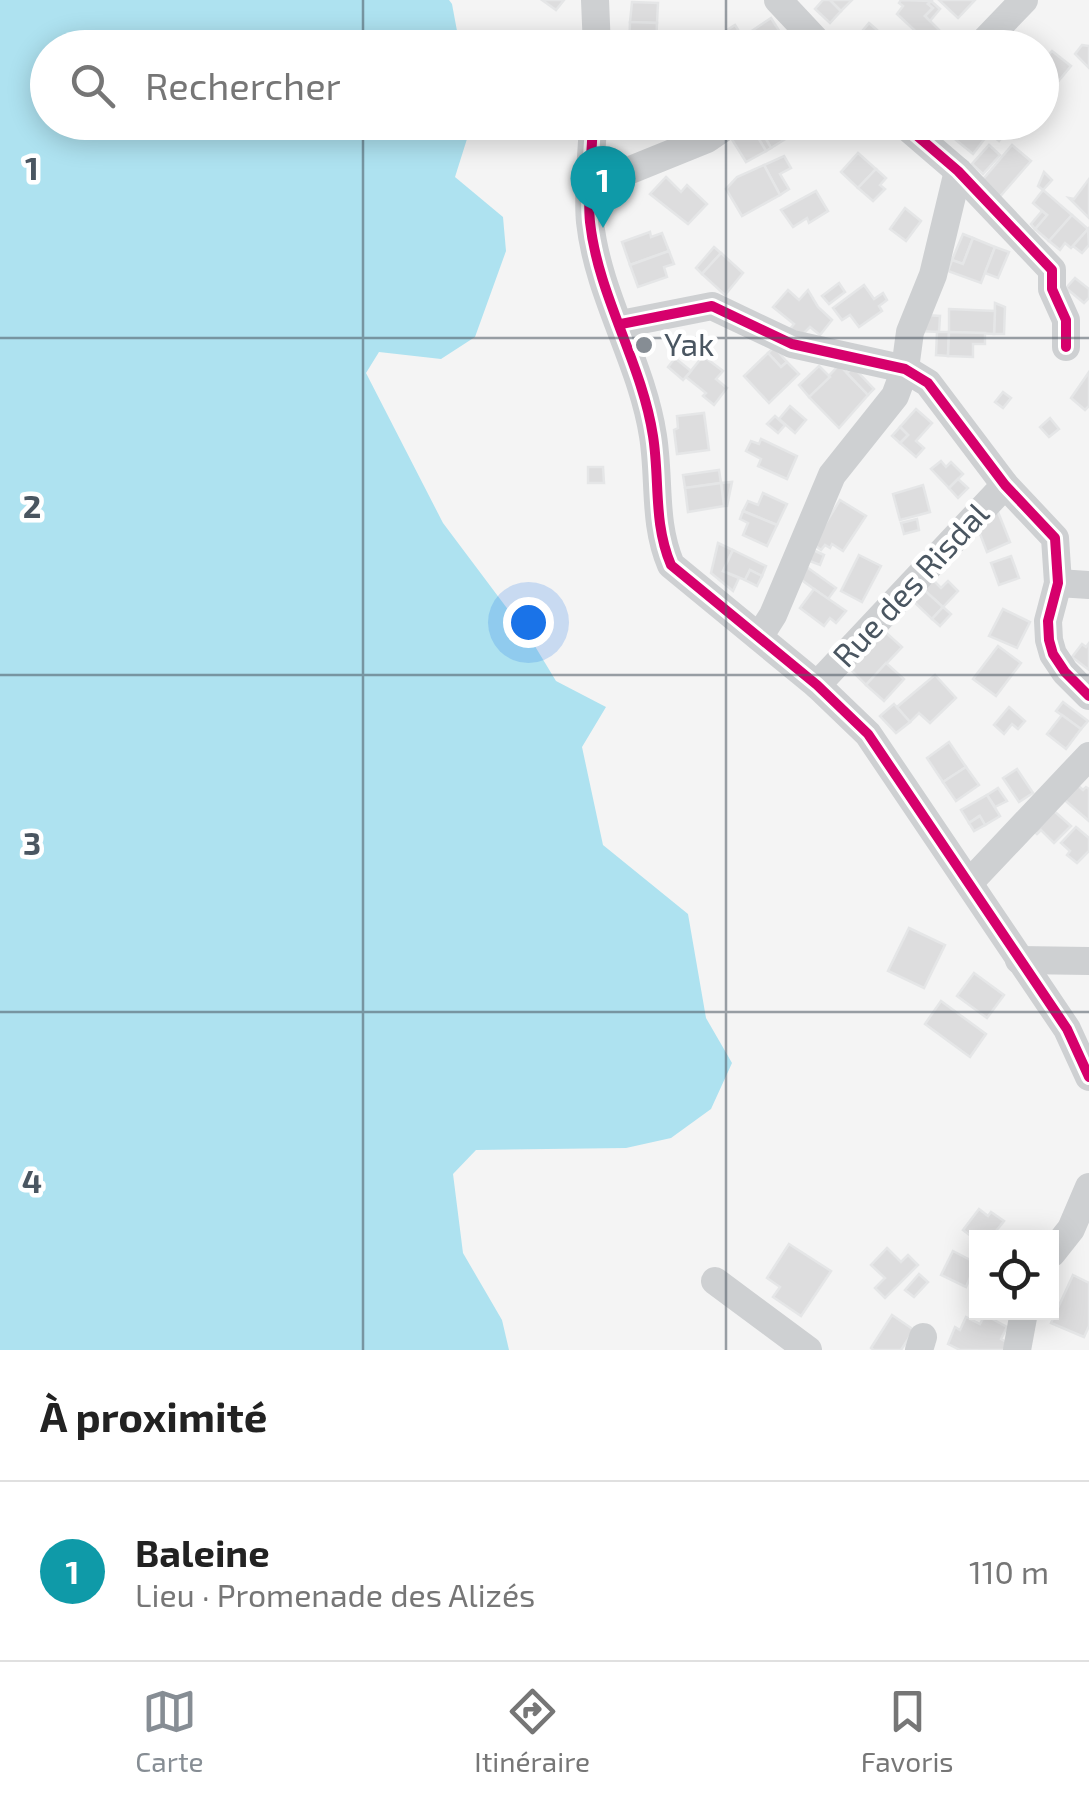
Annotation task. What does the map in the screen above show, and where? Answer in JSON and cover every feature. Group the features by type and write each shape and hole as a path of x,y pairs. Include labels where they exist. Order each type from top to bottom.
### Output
{"street":[{"path":"594,0 596,30"},
{"path":"778,0 806,30"},
{"path":"994,30 1018,2"},
{"path":"593,140 590,223 603,279 621,324 653,435 662,543 672,565 817,685 868,734 1067,1029 1089,1077"},
{"path":"591,174 623,174 705,140"},
{"path":"923,140 1052,270 1052,289 1066,320 1066,347"},
{"path":"759,637 773,615 832,474 896,396 910,332 933,275 958,171"},
{"path":"1052,289 1089,319"},
{"path":"621,324 712,306 792,344 904,369 928,384 1005,485 1055,538 1058,583 1048,621 1049,640 1064,672 1089,696"},
{"name":"Rue des Risdal","path":"817,685 1005,485"},
{"path":"1058,583 1089,585"},
{"path":"970,882 1089,756"},
{"path":"1018,960 1089,961"},
{"path":"1059,1244 1071,1229 1089,1186"},
{"path":"715,1281 808,1350"},
{"path":"1017,1350 1023,1320"}],"water":[{"path":"0,0 449,0 457,30 30,30 30,140 467,140 455,177 503,217 506,251 475,337 441,359 379,352 366,373 443,523 533,643 556,681 606,707 582,747 603,845 688,914 706,1018 732,1063 711,1109 671,1138 626,1148 476,1150 453,1174 463,1253 502,1320 509,1350 0,1350"}],"building":[{"path":"542,0 564,0 556,10"},
{"path":"823,0 830,0 841,11 830,23 815,9"},
{"path":"830,0 852,0 841,11"},
{"path":"939,0 975,0 958,18"},
{"path":"931,1 928,4 933,8 925,16 939,30 914,30 897,14 903,6 899,3"},
{"path":"931,1 940,9 930,21 925,16 933,8 928,4"},
{"path":"632,2 658,3 657,23 630,22"},
{"path":"771,18 779,30 753,30"},
{"path":"630,22 657,23 657,30 630,30"},
{"path":"1082,45 1089,46 1089,68 1075,54"},
{"path":"1059,57 1071,66 1059,80"},
{"path":"732,140 759,140 766,151 746,162"},
{"path":"759,140 767,140 771,148 766,151"},
{"path":"767,140 784,140 771,148"},
{"path":"956,140 984,140 973,154"},
{"path":"989,145 1000,155 983,174 972,164"},
{"path":"1012,145 1031,161 997,200 979,184"},
{"path":"858,153 876,169 858,188 841,172"},
{"path":"784,156 791,168 780,174 789,189 780,195 764,165"},
{"path":"764,165 780,195 742,216 726,189 737,177"},
{"path":"876,169 886,178 880,185 885,189 873,201 858,188"},
{"path":"1044,172 1052,180 1043,190 1038,186"},
{"path":"666,177 681,192 687,185 707,204 688,224 650,194"},
{"path":"1089,179 1089,218 1069,198 1074,199"},
{"path":"1043,190 1072,215 1049,241 1035,229 1047,215 1033,203"},
{"path":"816,191 828,211 809,223 807,218 793,227 781,210"},
{"path":"905,208 921,221 906,241 890,229"},
{"path":"1042,211 1047,215 1035,229 1031,224"},
{"path":"1072,215 1088,229 1071,248 1065,243 1060,250 1049,241"},
{"path":"1088,229 1089,245 1082,253 1073,246"},
{"path":"650,232 651,237 662,233 669,251 630,265 622,242"},
{"path":"963,234 973,238 963,264 952,260"},
{"path":"973,238 995,247 981,283 948,271 952,260 963,264"},
{"path":"714,247 721,253 702,274 696,268"},
{"path":"995,247 1009,252 998,278 985,273"},
{"path":"669,251 674,264 664,267 667,277 638,287 630,265"},
{"path":"721,253 743,273 725,295 702,274"},
{"path":"1075,278 1089,289 1089,298 1084,303 1066,288"},
{"path":"839,283 845,292 829,304 822,296"},
{"path":"864,285 874,299 883,293 887,300 879,306 882,311 859,327 850,315 842,320 833,308"},
{"path":"788,290 799,300 808,290 832,320 820,335 810,327 802,335 790,329 794,324 773,307"},
{"path":"995,303 1005,307 1004,334 994,334"},
{"path":"949,309 995,311 994,334 949,332"},
{"path":"926,315 940,316 939,332 918,331"},
{"path":"937,332 949,332 948,356 936,355"},
{"path":"949,332 985,333 985,344 973,344 973,357 948,356"},
{"path":"774,347 787,362 781,367 768,353"},
{"path":"768,353 781,367 787,362 799,374 769,403 744,376"},
{"path":"703,356 723,371 716,379 727,388 714,405 686,377"},
{"path":"675,358 691,371 683,380 668,367"},
{"path":"839,365 868,395 839,428 809,397"},
{"path":"819,366 830,377 809,397 799,385"},
{"path":"853,367 874,389 868,395 847,373"},
{"path":"1089,372 1089,406 1085,410 1071,398"},
{"path":"1003,392 1011,398 1003,408 995,402"},
{"path":"790,406 806,420 795,433 779,419"},
{"path":"916,409 932,423 916,441 924,448 916,457 900,443 908,435 900,427"},
{"path":"704,413 709,450 677,454 677,416"},
{"path":"775,416 785,425 778,433 767,424"},
{"path":"1050,418 1059,429 1049,437 1040,427"},
{"path":"900,427 908,435 900,443 892,436"},
{"path":"761,439 797,456 787,479 758,466 761,459 746,451 751,441 759,444"},
{"path":"941,461 946,467 951,462 963,474 949,488 931,469"},
{"path":"588,467 603,467 604,483 588,483"},
{"path":"719,470 721,483 685,488 683,475"},
{"path":"958,479 968,488 958,498 949,488"},
{"path":"732,482 727,506 724,506 721,483"},
{"path":"721,483 724,506 688,512 685,488"},
{"path":"923,485 930,512 900,520 893,494"},
{"path":"763,493 787,504 777,525 743,511 748,501 758,505"},
{"path":"840,500 866,516 843,551 832,544 821,550 813,544"},
{"path":"743,511 777,525 767,546 743,535 748,523 740,519"},
{"path":"998,512 1010,542 987,552 975,521"},
{"path":"917,519 919,530 904,534 901,523"},
{"path":"718,543 733,550 723,571 739,578 733,591 711,573"},
{"path":"811,549 824,555 820,565 807,560"},
{"path":"733,550 766,566 762,576 750,570 745,580 723,571"},
{"path":"859,555 881,566 862,602 841,591"},
{"path":"1011,556 1019,578 999,585 991,563"},
{"path":"801,563 836,588 828,599 796,576"},
{"path":"750,570 762,576 757,586 745,580"},
{"path":"931,578 941,588 948,581 958,591 943,607 922,588"},
{"path":"922,588 943,607 932,619 911,599"},
{"path":"814,589 846,611 836,623 830,618 824,626 800,608"},
{"path":"943,607 951,614 940,626 932,619"},
{"path":"1003,609 1030,622 1017,648 989,636"},
{"path":"883,630 902,647 866,685 848,667"},
{"path":"1089,643 1089,670 1072,657 1082,644 1086,647"},
{"path":"998,646 1021,663 996,696 973,679"},
{"path":"886,663 904,679 884,701 866,685"},
{"path":"935,675 956,698 930,723 919,713 910,722 897,707"},
{"path":"1063,702 1088,721 1081,729 1056,711"},
{"path":"894,704 910,722 896,733 880,716"},
{"path":"1009,707 1025,721 1018,729 1012,724 1004,734 994,725"},
{"path":"1062,715 1081,729 1066,749 1047,734"},
{"path":"949,742 966,767 943,782 927,758"},
{"path":"966,767 979,785 956,801 943,782"},
{"path":"1017,769 1033,793 1019,802 1003,778"},
{"path":"1073,781 1083,790 1089,789 1089,821 1060,796"},
{"path":"998,788 1007,801 995,807 987,795"},
{"path":"987,795 1000,816 985,825 979,816 969,823 961,810"},
{"path":"1054,811 1071,826 1054,843 1041,830 1037,834 1029,826"},
{"path":"980,816 985,825 974,831 969,823"},
{"path":"1076,827 1089,838 1089,851 1077,863 1061,843"},
{"path":"909,928 945,945 924,988 888,971"},
{"path":"974,973 1004,995 987,1018 957,996"},
{"path":"941,1001 986,1034 970,1057 925,1024"},
{"path":"979,1209 1004,1221 997,1230 969,1230 969,1235 963,1230"},
{"path":"789,1244 831,1271 801,1316 773,1297 780,1287 767,1278"},
{"path":"887,1248 901,1262 908,1255 918,1265 885,1298 875,1288 885,1278 871,1265"},
{"path":"953,1251 969,1259 966,1287 941,1275"},
{"path":"919,1274 928,1282 914,1297 905,1290"},
{"path":"1073,1275 1089,1283 1089,1326 1084,1337 1051,1323 1059,1320 1059,1306"},
{"path":"892,1315 914,1330 901,1350 874,1350 871,1348"},
{"path":"966,1317 980,1324 982,1320 994,1320 1007,1327 1001,1339 1013,1346 1011,1350 960,1350 948,1344 955,1327 960,1330"}],"cycle path":[{"path":"592,140 589,198 595,249 647,409 662,533 671,565 817,685 868,734 1067,1029 1089,1077"},
{"path":"922,140 958,171 1052,270 1052,289 1066,320 1066,347"},
{"path":"621,324 712,306 792,344 905,369 928,383 1005,485 1055,538 1058,583 1048,621 1049,640 1065,672 1089,696"}],"place":[{"name":"Baleine","path":"603,228"},
{"name":"Yak","path":"644,345"}]}
